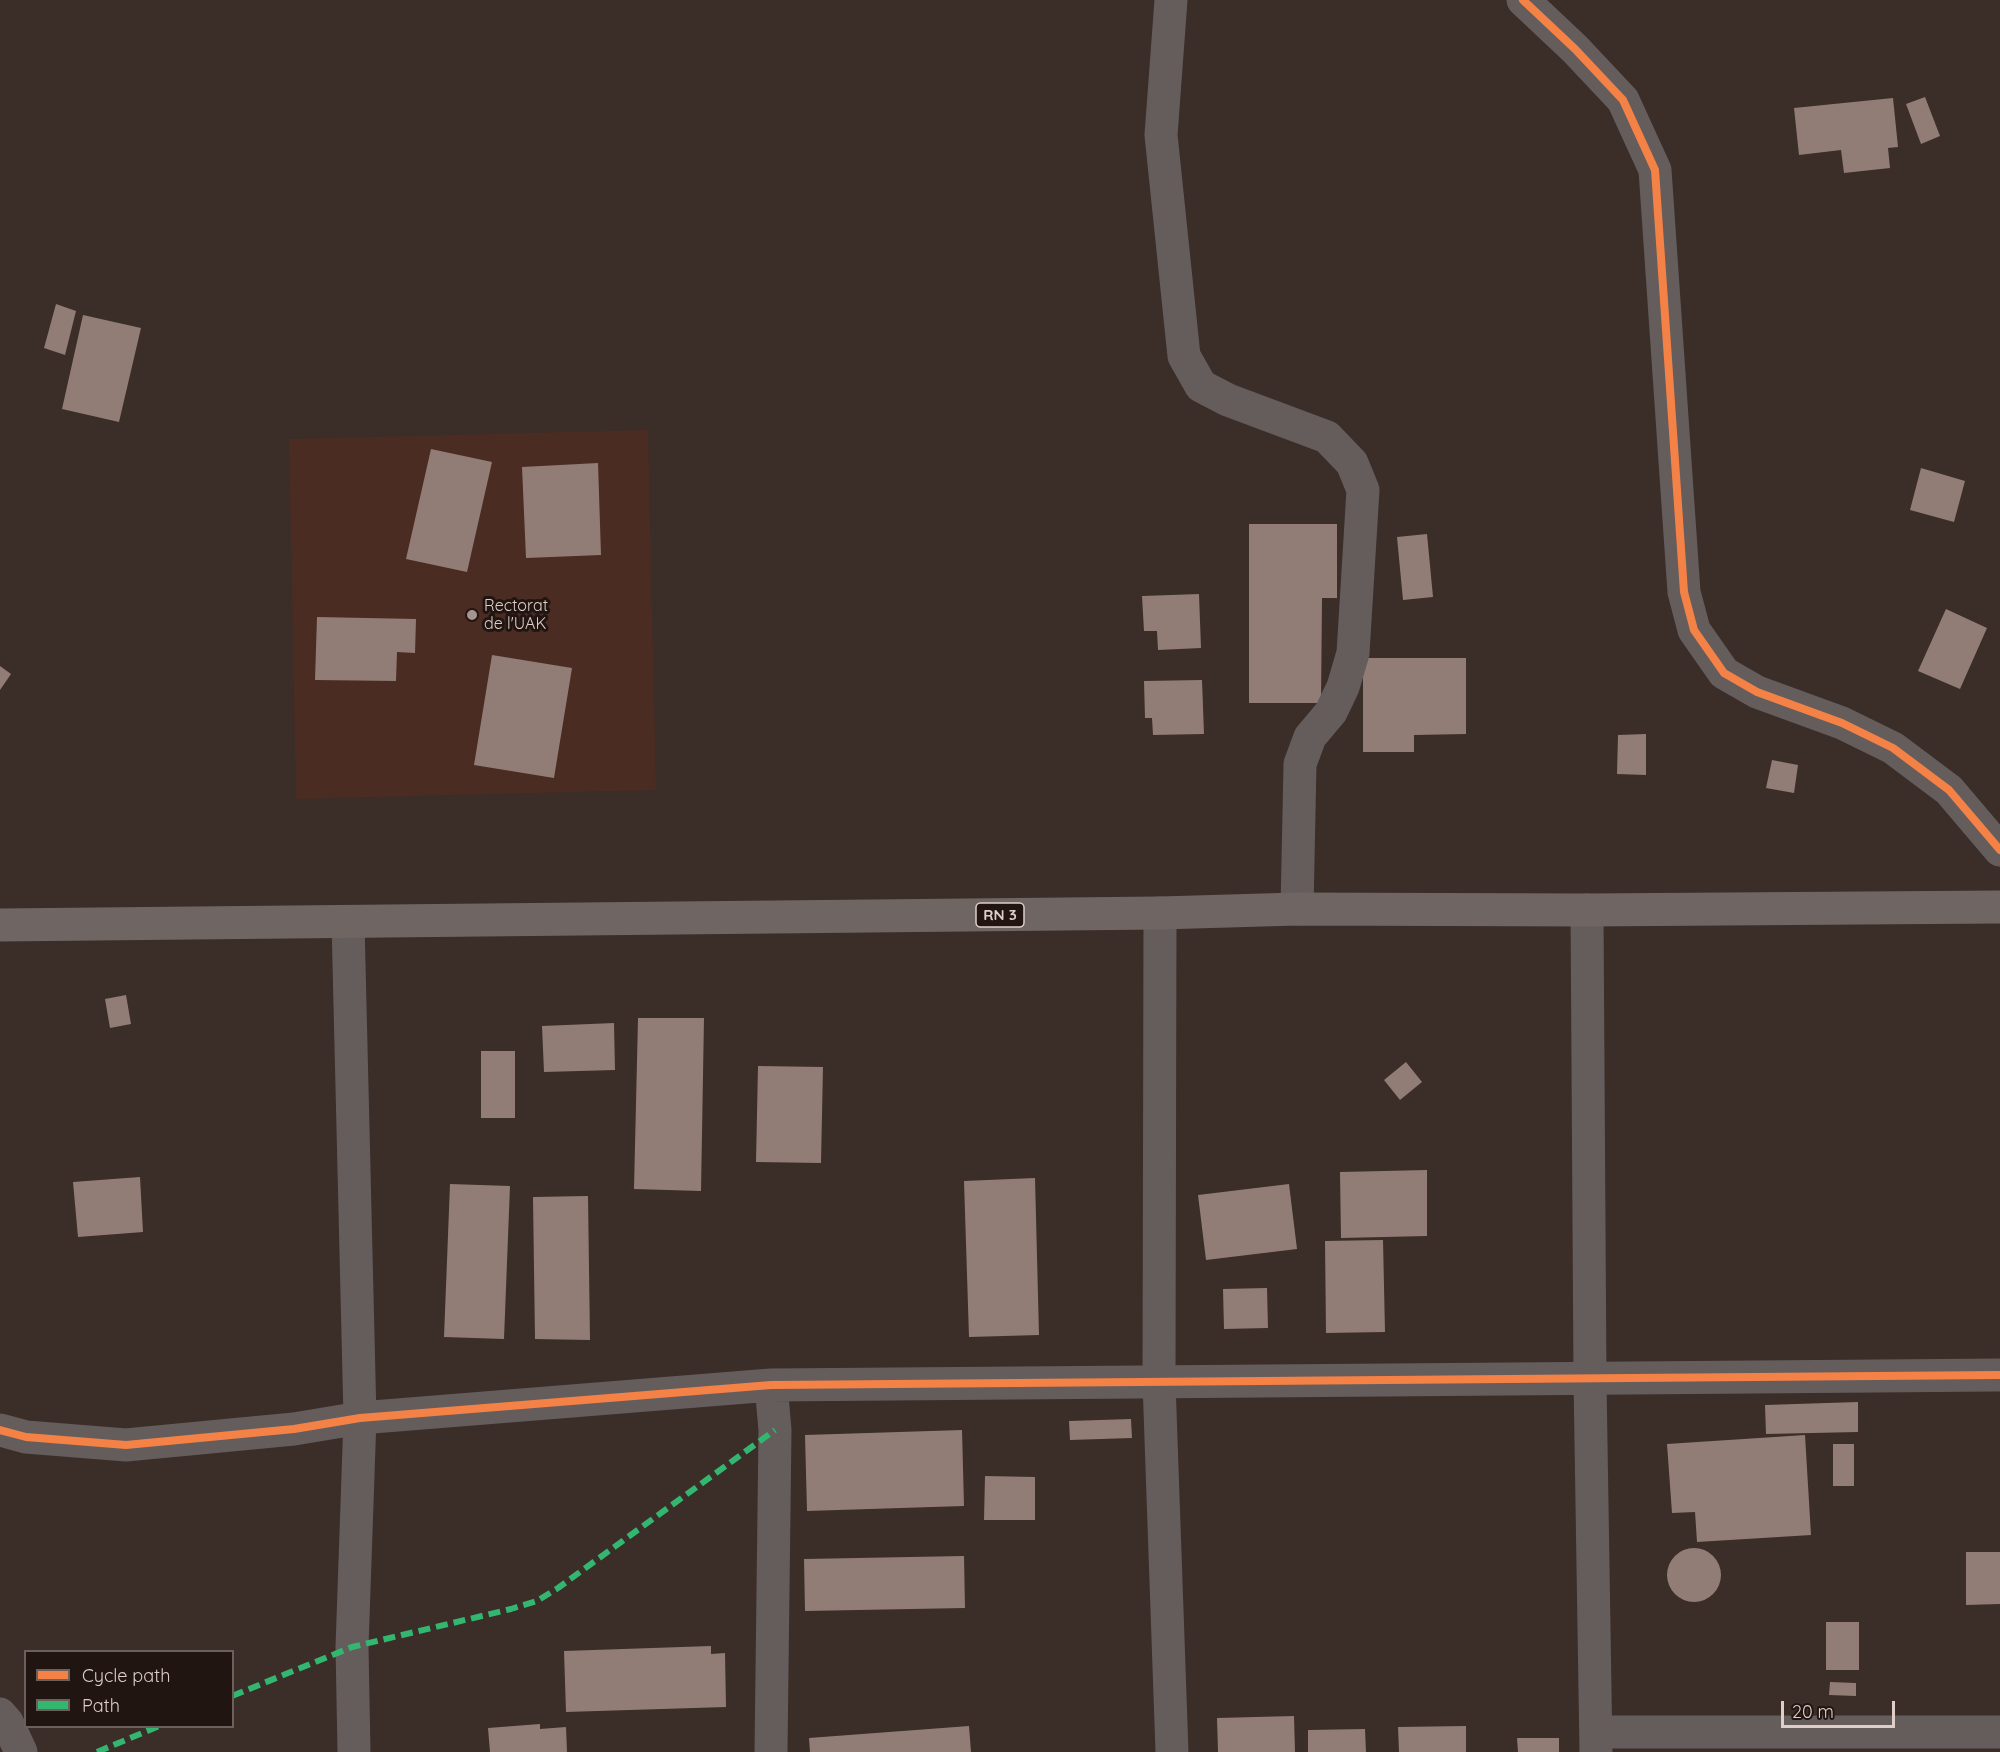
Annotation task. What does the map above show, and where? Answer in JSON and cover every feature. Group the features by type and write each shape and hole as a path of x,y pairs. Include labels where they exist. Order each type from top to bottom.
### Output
{"main road":[{"name":"RN 3","path":"0,926 1160,913 1297,909 1587,910 2000,907"}],"street":[{"path":"1171,0 1161,135 1184,356 1201,386 1228,400 1327,437 1352,463 1363,490 1353,653 1343,687 1330,712 1310,737 1300,764 1297,909"},
{"path":"1523,0 1575,49 1623,100 1655,170 1684,592 1694,630 1724,673 1757,693 1842,723 1893,748 1949,790 2000,850"},
{"path":"1587,910 1590,1380 1597,1742 2000,1732"},
{"path":"1160,913 1159,1382 1172,1752"},
{"path":"348,922 360,1418 352,1647 354,1752"},
{"path":"0,1430 26,1437 126,1445 294,1429 360,1418 771,1385 2000,1376"},
{"path":"771,1385 776,1430 771,1752"},
{"path":"0,1714 7,1722 21,1752"}],"shaded area":[{"name":"Rectorat de l'UAK","path":"648,430 656,790 296,799 289,439"}],"building":[{"path":"1925,97 1940,136 1921,144 1906,104"},
{"path":"1893,98 1898,147 1888,148 1890,168 1844,173 1841,150 1799,155 1794,108"},
{"path":"56,304 76,311 65,355 44,348"},
{"path":"83,315 141,328 119,422 62,409"},
{"path":"431,449 492,462 467,572 406,559"},
{"path":"598,463 601,555 526,558 522,467"},
{"path":"1921,468 1965,481 1954,522 1910,510"},
{"path":"1249,524 1337,524 1337,598 1322,598 1321,703 1249,703"},
{"path":"1427,534 1433,597 1403,600 1397,537"},
{"path":"1199,594 1201,648 1158,650 1157,631 1144,631 1142,596"},
{"path":"1946,609 1987,628 1960,689 1918,671"},
{"path":"317,617 416,619 415,653 397,652 396,681 315,680"},
{"path":"492,655 572,668 554,778 474,765"},
{"path":"1363,658 1466,658 1466,734 1414,735 1414,752 1363,752"},
{"path":"0,666 11,674 0,690"},
{"path":"1202,680 1204,734 1153,735 1152,718 1145,718 1144,681"},
{"path":"1646,734 1646,775 1617,774 1618,735"},
{"path":"1772,760 1798,765 1794,793 1766,788"},
{"path":"126,995 131,1024 110,1028 105,999"},
{"path":"638,1018 704,1018 701,1191 634,1189"},
{"path":"614,1023 615,1070 544,1072 542,1026"},
{"path":"481,1051 515,1051 515,1118 481,1118"},
{"path":"1406,1062 1422,1082 1400,1100 1384,1080"},
{"path":"758,1066 823,1067 821,1163 756,1162"},
{"path":"1427,1170 1427,1236 1341,1238 1340,1172"},
{"path":"140,1177 143,1232 78,1237 73,1182"},
{"path":"1035,1178 1039,1335 969,1337 964,1181"},
{"path":"450,1184 510,1186 504,1339 444,1337"},
{"path":"1289,1184 1297,1249 1206,1260 1198,1195"},
{"path":"588,1196 590,1340 535,1339 533,1197"},
{"path":"1383,1240 1385,1332 1326,1333 1325,1241"},
{"path":"1267,1288 1268,1328 1224,1329 1223,1289"},
{"path":"1858,1402 1858,1432 1766,1434 1765,1405"},
{"path":"1131,1419 1132,1438 1070,1440 1069,1421"},
{"path":"962,1430 964,1506 807,1511 805,1435"},
{"path":"1805,1435 1811,1535 1697,1542 1695,1512 1672,1513 1667,1444"},
{"path":"1833,1444 1854,1444 1854,1486 1833,1486"},
{"path":"985,1476 1035,1477 1035,1520 984,1520"},
{"path":"1694,1548 1704,1550 1713,1556 1719,1565 1721,1575 1719,1585 1713,1594 1704,1600 1694,1602 1684,1600 1675,1594 1669,1585 1667,1575 1669,1565 1675,1556 1684,1550"},
{"path":"1966,1552 2000,1552 2000,1604 1966,1605"},
{"path":"964,1556 965,1608 805,1611 804,1559"},
{"path":"1826,1622 1859,1622 1859,1670 1826,1670"},
{"path":"711,1646 711,1654 725,1653 726,1707 566,1712 564,1651"},
{"path":"1830,1682 1856,1683 1856,1696 1829,1695"},
{"path":"1294,1716 1295,1752 1218,1752 1217,1718"},
{"path":"540,1724 540,1729 566,1727 567,1752 490,1752 488,1728"},
{"path":"969,1726 971,1752 810,1752 809,1738"},
{"path":"1466,1726 1466,1752 1399,1752 1398,1727"},
{"path":"1365,1729 1366,1752 1308,1752 1308,1730"},
{"path":"1517,1738 1559,1738 1559,1752 1518,1752"}],"marked path":[{"path":"234,1695 352,1647 537,1601 775,1430"},
{"path":"97,1752 154,1728"}],"cycle path":[{"path":"1523,0 1575,49 1623,100 1655,170 1684,592 1694,630 1724,673 1757,692 1842,723 1893,748 1949,790 2000,850"},
{"path":"0,1430 26,1437 126,1445 294,1429 360,1418 771,1385 2000,1375"}],"place":[{"name":"Rectorat de l'UAK","path":"472,615"}]}
